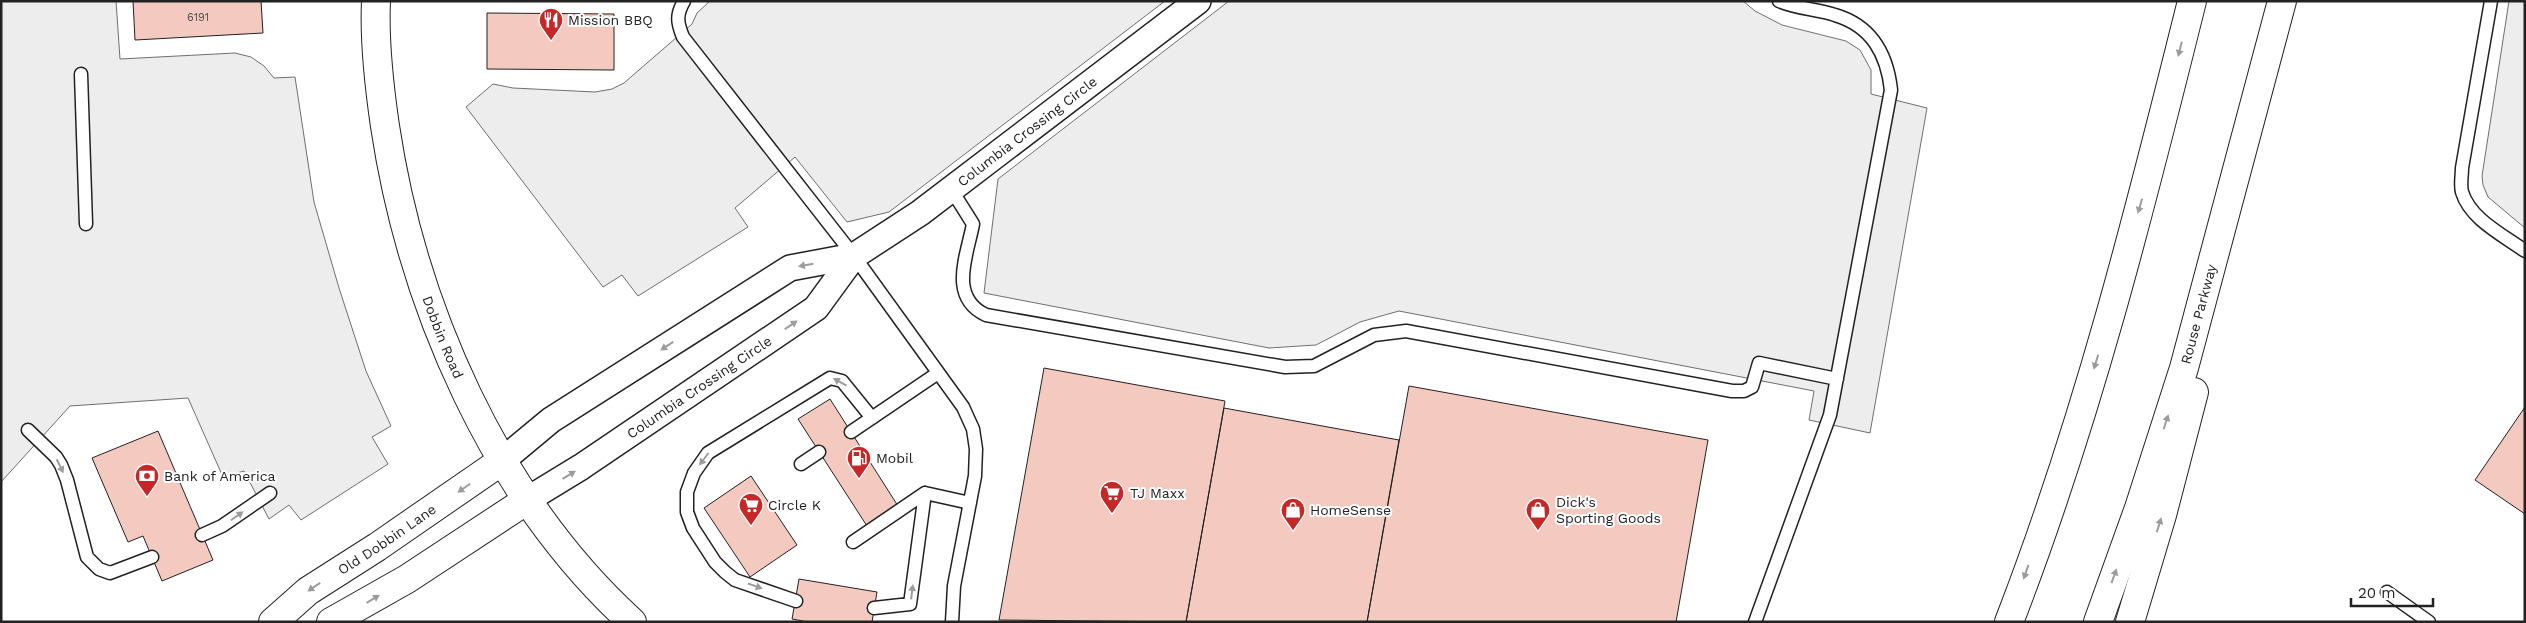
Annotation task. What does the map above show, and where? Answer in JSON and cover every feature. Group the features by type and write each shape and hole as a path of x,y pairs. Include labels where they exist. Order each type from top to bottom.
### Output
{"main road":[{"name":"Dobbin Road","path":"376,1 380,90 393,178 442,339 471,401 527,500 559,544 632,622"},
{"path":"2009,622 2058,482 2102,344 2150,170 2192,1"},
{"path":"2130,622 2172,477 2239,211 2282,1"},
{"name":"Rouse Parkway","path":"2098,622 2139,508 2184,368 2282,1"},
{"name":"Old Dobbin Lane","path":"274,622 308,590 376,547 503,460"},
{"path":"331,622 407,579 527,500"}],"street":[{"name":"Columbia Crossing Circle","path":"527,500 581,467 816,308 854,256 920,213 1198,1"},
{"name":"Columbia Crossing Circle","path":"503,460 551,420 790,268 854,256"}],"lane":[{"path":"684,1 678,13 678,23 682,37 854,256 963,407 973,429 976,449 975,476 954,586 952,622"},
{"path":"1755,622 1830,416 1891,90 1889,71 1882,51 1871,35 1856,23 1835,15 1779,1"},
{"path":"2491,1 2462,168 2461,191 2468,206 2478,217 2525,251"},
{"path":"81,74 86,224"},
{"path":"951,189 973,224 962,279 964,293 967,301 975,310 986,315 1285,367 1314,366 1374,335 1406,331 1732,391 1744,391 1752,388 1759,363 1837,379"},
{"path":"851,432 938,373"},
{"path":"796,601 736,580 715,562 693,528 688,512 687,492 694,473 708,453 830,378 842,381 872,418"},
{"path":"28,430 56,457 61,465 67,480 87,557 99,569 110,573 152,557"},
{"path":"801,464 819,452"},
{"path":"202,535 222,526 270,493"},
{"path":"854,542 925,493 970,503"},
{"path":"874,608 910,604 925,493"},
{"path":"2387,592 2429,622"}],"shaded area":[{"path":"1,1 116,1 120,59 235,53 251,57 264,66 274,78 295,77 314,202 366,371 391,426 372,437 388,464 301,520 289,505 269,519 244,471 223,477 188,398 70,406 1,482"},
{"path":"710,1 1165,1 889,212 847,222 795,157 735,208 748,227 638,296 622,275 603,287 466,107 493,84 513,88 595,92 612,89 624,83 692,24 697,13"},
{"path":"1229,1 1743,1 1755,11 1782,25 1846,41 1860,50 1871,70 1871,94 1927,108 1870,433 1809,420 1814,391 1399,311 1360,322 1316,345 1269,348 984,293 998,179"},
{"path":"2509,1 2525,1 2525,228 2488,197 2483,185 2482,176"}],"building":[{"path":"133,1 261,1 263,33 135,40"},
{"name":"Mission BBQ","path":"487,13 614,14 614,70 487,69"},
{"name":"TJ Maxx","path":"1044,368 1225,401 1186,622 999,620"},
{"name":"Dick's Sporting Goods","path":"1409,386 1708,440 1676,622 1367,622"},
{"name":"Mobil","path":"830,399 898,506 867,526 798,419"},
{"path":"2525,407 2525,514 2475,480"},
{"name":"HomeSense","path":"1224,408 1399,440 1367,622 1186,622"},
{"name":"Bank of America","path":"158,431 213,560 162,581 143,536 128,542 92,458"},
{"name":"Circle K","path":"751,476 797,545 750,577 704,508"},
{"path":"799,579 877,592 872,622 808,622 792,619"}],"place":[{"name":"Mission BBQ","path":"551,41"},
{"name":"Mobil","path":"859,479"},
{"name":"Bank of America","path":"147,497"},
{"name":"TJ Maxx","path":"1112,514"},
{"name":"Circle K","path":"751,526"},
{"name":"HomeSense","path":"1293,531"},
{"name":"Dick's Sporting Goods","path":"1538,531"}]}
